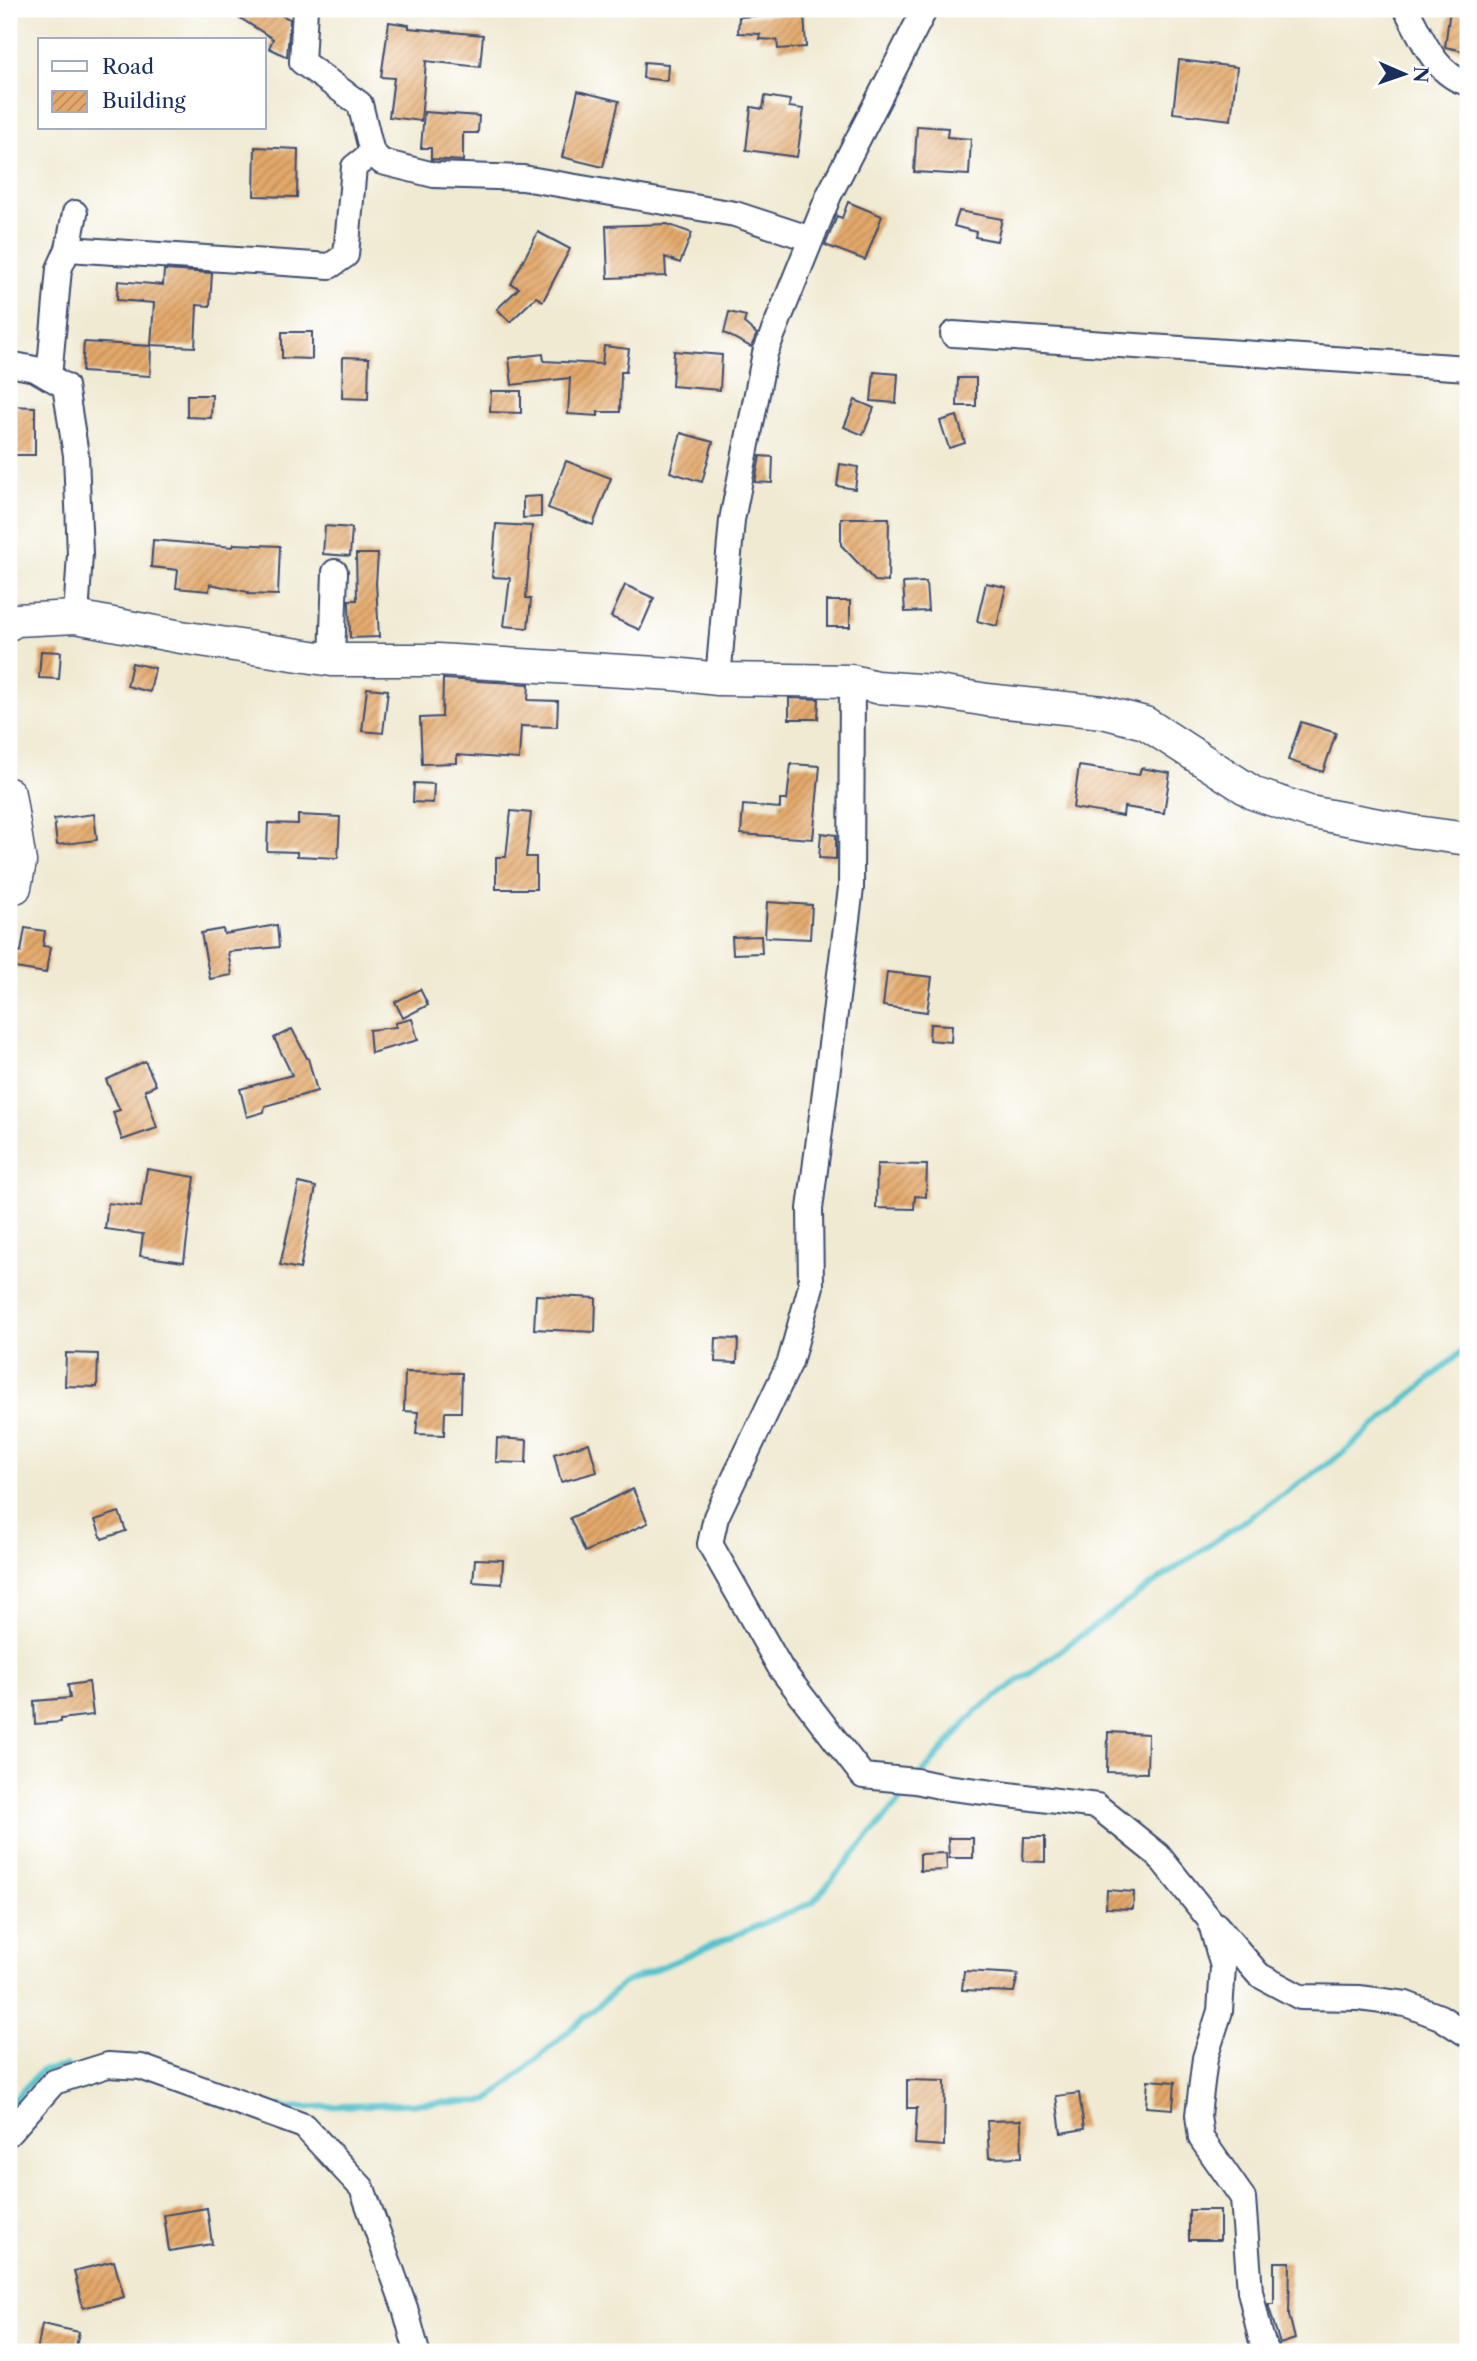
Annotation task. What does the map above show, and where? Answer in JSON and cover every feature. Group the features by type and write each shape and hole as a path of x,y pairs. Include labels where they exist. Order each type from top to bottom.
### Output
{"street":[{"path":"305,9 302,62 360,104 372,153 382,162 434,175 523,178 735,214 811,239"},
{"path":"718,679 732,520 765,353 829,195 925,9"},
{"path":"1406,9 1435,61 1456,80 1468,83"},
{"path":"68,249 330,266 346,255 354,167 372,153"},
{"path":"49,377 60,269 68,249 75,213"},
{"path":"953,334 1468,368"},
{"path":"9,364 35,369 65,386 76,455 80,554 76,617"},
{"path":"332,660 335,572"},
{"path":"9,624 16,620 76,617 332,660 437,660 718,679 852,681 876,687 932,691 987,700 1102,712 1145,723 1255,794 1309,813 1468,839"},
{"path":"852,681 851,888 810,1209 811,1286 790,1362 716,1517 710,1544 781,1669 863,1776 1097,1806 1158,1855 1259,1975 1300,1997 1359,1998 1406,2004 1440,2018 1468,2035"},
{"path":"9,794 20,862 15,887 9,889"},
{"path":"1210,1920 1223,1967 1220,2011 1205,2058 1198,2115 1201,2138 1243,2198 1250,2291 1267,2352"},
{"path":"9,2133 54,2082 108,2065 141,2067 304,2126 362,2188 418,2352"}],"building":[{"path":"226,9 268,9 290,19 287,57 269,48 273,39"},
{"path":"1450,9 1468,11 1468,52 1445,47"},
{"path":"804,13 806,47 778,49 777,40 759,39 760,34 738,33 739,17"},
{"path":"389,22 409,25 409,28 483,35 480,67 426,61 421,121 389,117 394,78 381,77"},
{"path":"1179,60 1237,67 1231,120 1173,113"},
{"path":"644,62 668,64 667,81 643,78"},
{"path":"578,91 619,101 603,167 562,157"},
{"path":"765,96 790,100 789,107 804,109 797,157 746,150 751,107 763,109"},
{"path":"424,112 479,116 478,133 463,133 463,161 431,159 431,148 421,148"},
{"path":"917,126 948,128 947,137 971,139 969,175 914,172"},
{"path":"255,147 298,149 297,197 254,196"},
{"path":"848,202 882,216 865,260 825,245 837,216 842,218"},
{"path":"959,211 1002,219 997,241 975,237 976,232 954,226"},
{"path":"667,224 692,233 680,263 665,257 666,276 608,278 606,226"},
{"path":"538,232 570,249 543,301 536,297 510,322 497,309 519,288 511,284"},
{"path":"164,270 212,273 210,306 197,305 195,347 151,345 154,303 117,300 118,281 163,285"},
{"path":"729,312 746,316 744,323 757,334 751,347 724,333"},
{"path":"282,332 312,332 312,359 282,358"},
{"path":"84,342 151,346 150,376 82,372"},
{"path":"604,346 629,349 626,372 621,372 620,412 598,412 598,416 568,414 570,378 512,385 509,358 543,354 544,361 602,364"},
{"path":"674,351 722,355 720,390 672,386"},
{"path":"343,357 369,358 368,399 342,398"},
{"path":"874,372 898,374 896,403 871,401"},
{"path":"958,378 976,378 976,406 957,406"},
{"path":"491,391 521,391 521,413 490,412"},
{"path":"187,395 212,395 211,418 187,417"},
{"path":"855,400 874,408 863,435 844,427"},
{"path":"9,406 35,407 35,455 9,455"},
{"path":"957,416 965,443 949,448 940,421"},
{"path":"681,433 713,442 702,482 670,472"},
{"path":"760,456 773,457 772,483 755,482"},
{"path":"566,461 611,478 593,525 548,508"},
{"path":"840,464 858,467 855,489 837,486"},
{"path":"541,496 541,517 523,518 523,497"},
{"path":"841,518 889,518 888,582 875,581 841,545"},
{"path":"496,524 532,526 526,598 531,599 528,628 504,626 510,578 492,577"},
{"path":"325,526 352,528 350,556 323,554"},
{"path":"153,540 233,547 234,544 280,546 278,595 248,594 210,584 209,591 176,588 178,570 151,567"},
{"path":"356,554 378,554 376,583 379,637 350,638 349,600 357,600"},
{"path":"926,582 928,611 905,612 903,583"},
{"path":"986,583 1006,587 997,626 977,621"},
{"path":"625,585 654,598 640,630 611,617"},
{"path":"827,601 850,601 850,627 827,627"},
{"path":"41,651 61,652 59,679 39,678"},
{"path":"132,663 155,668 150,692 127,686"},
{"path":"443,679 529,684 528,700 558,701 557,727 521,726 519,759 457,755 457,763 422,764 420,718 442,717"},
{"path":"367,688 388,690 383,733 362,731"},
{"path":"789,698 819,699 818,719 789,719"},
{"path":"1301,722 1336,733 1323,772 1288,760"},
{"path":"791,764 820,766 813,839 741,834 743,805 780,808 780,800 787,800"},
{"path":"1079,766 1139,775 1141,768 1170,773 1164,813 1124,807 1123,816 1073,808"},
{"path":"414,783 434,784 433,803 413,802"},
{"path":"511,811 531,813 526,857 536,857 536,889 496,889 496,857 506,857"},
{"path":"94,814 97,840 57,845 54,819"},
{"path":"298,815 340,817 338,858 267,851 268,823 298,824"},
{"path":"821,833 836,835 836,859 819,858"},
{"path":"767,902 812,905 810,939 765,937"},
{"path":"277,925 279,947 228,952 232,975 210,979 201,933 223,929 224,934"},
{"path":"25,928 45,931 43,946 50,947 46,973 9,967 9,950 21,952"},
{"path":"761,936 762,953 733,954 732,937"},
{"path":"887,972 932,977 927,1012 883,1006"},
{"path":"420,989 428,1005 403,1018 395,1002"},
{"path":"412,1019 418,1040 371,1053 369,1030 396,1027 395,1023"},
{"path":"930,1024 952,1025 951,1042 929,1040"},
{"path":"292,1029 308,1058 317,1091 265,1106 264,1112 247,1117 240,1089 292,1075 274,1038"},
{"path":"145,1061 156,1085 145,1090 157,1128 122,1140 113,1112 120,1110 106,1080"},
{"path":"877,1164 927,1165 926,1197 915,1196 914,1209 876,1208"},
{"path":"147,1169 195,1177 184,1262 140,1256 143,1234 105,1229 108,1203 141,1207"},
{"path":"299,1183 316,1187 300,1269 280,1265"},
{"path":"536,1295 596,1298 595,1332 534,1329"},
{"path":"716,1338 738,1339 737,1363 715,1362"},
{"path":"66,1353 98,1354 97,1387 65,1386"},
{"path":"405,1372 462,1373 461,1412 445,1412 444,1435 416,1434 418,1412 404,1411"},
{"path":"497,1438 527,1440 526,1463 496,1462"},
{"path":"589,1443 597,1472 561,1482 554,1454"},
{"path":"633,1489 648,1523 585,1552 570,1518"},
{"path":"119,1512 126,1531 102,1539 95,1520"},
{"path":"475,1559 503,1560 502,1584 473,1582"},
{"path":"89,1682 93,1715 35,1724 34,1701 70,1698 68,1685"},
{"path":"1108,1732 1148,1734 1147,1773 1107,1772"},
{"path":"1024,1837 1045,1837 1045,1862 1023,1861"},
{"path":"948,1838 973,1838 973,1858 949,1858"},
{"path":"946,1853 947,1870 920,1871 920,1854"},
{"path":"1107,1890 1134,1892 1133,1909 1106,1908"},
{"path":"964,1971 1018,1974 1014,1992 962,1990"},
{"path":"907,2080 945,2081 944,2146 915,2144 917,2108 907,2108"},
{"path":"1148,2080 1175,2082 1173,2109 1146,2107"},
{"path":"1079,2093 1084,2129 1061,2133 1056,2096"},
{"path":"1021,2120 1022,2157 989,2158 987,2121"},
{"path":"207,2208 212,2244 169,2251 164,2215"},
{"path":"1189,2210 1220,2210 1220,2240 1189,2240"},
{"path":"114,2261 124,2297 83,2308 74,2271"},
{"path":"1274,2262 1290,2262 1289,2315 1295,2339 1280,2344 1268,2304 1274,2304"},
{"path":"42,2324 79,2332 75,2352 37,2352"}],"waterway":[{"path":"921,1775 975,1712 1154,1583 1343,1453 1468,1346"},
{"path":"281,2106 286,2108 488,2101 624,1983 813,1902 912,1786"},
{"path":"9,2105 41,2071 67,2066"}]}
